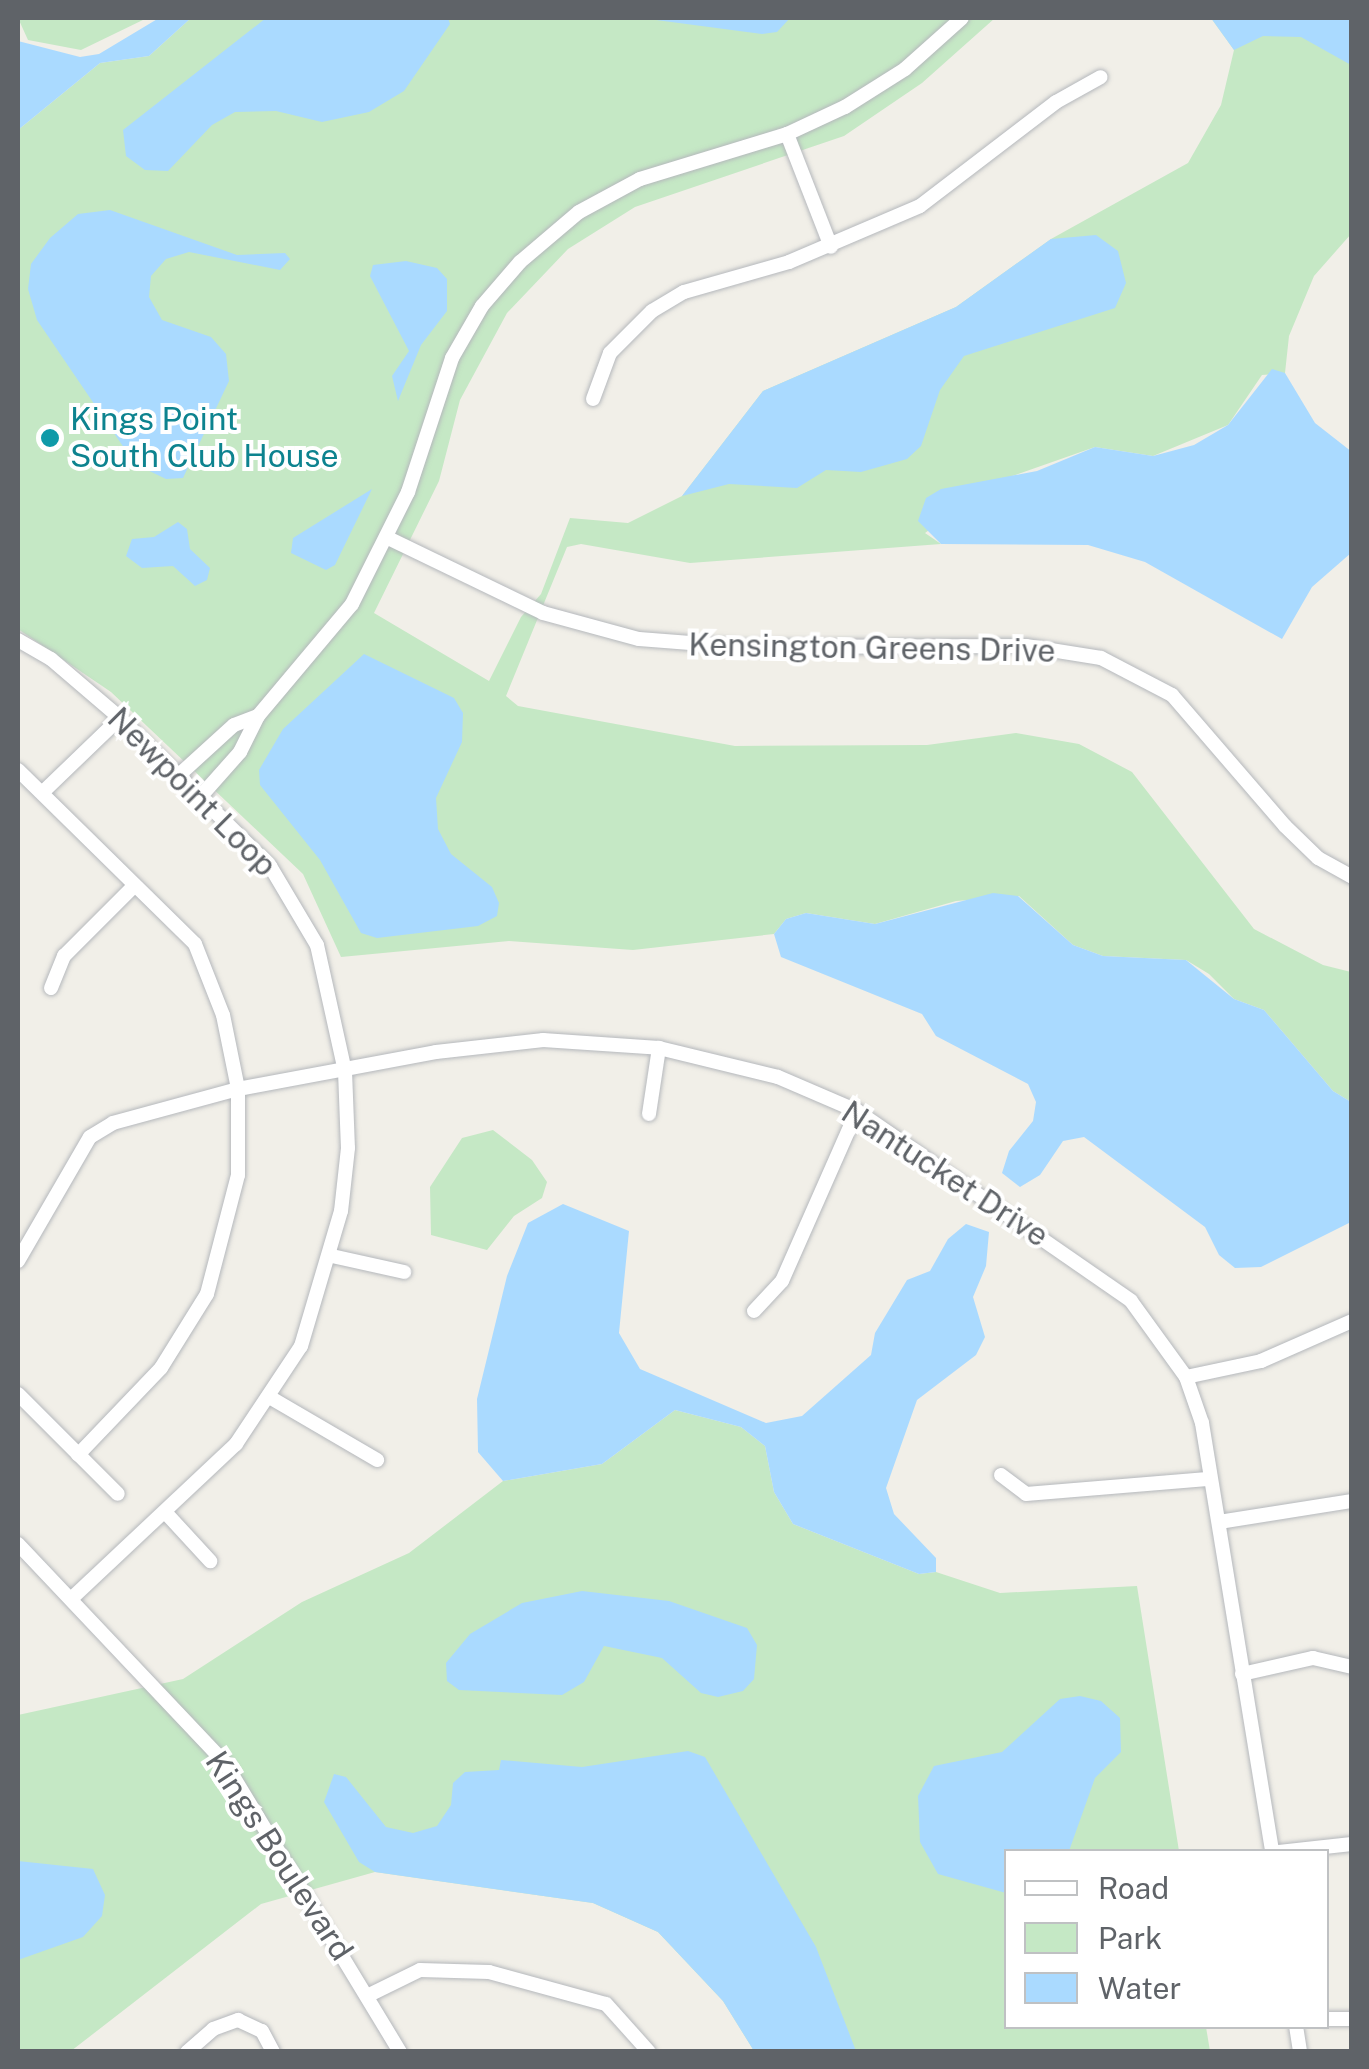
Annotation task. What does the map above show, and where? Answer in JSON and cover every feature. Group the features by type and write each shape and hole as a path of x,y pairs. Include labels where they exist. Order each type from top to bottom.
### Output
{"street":[{"path":"202,796 240,752 258,716 336,631 386,538 452,358 520,262 619,189 787,134 878,88 962,18"},
{"path":"593,399 610,353 652,311 717,280 831,247 920,206 1056,102 1101,77"},
{"path":"787,134 831,247"},
{"name":"Kensington Greens Drive","path":"386,538 526,606 639,638 742,647 1026,646 1101,658 1172,695 1285,826 1318,858 1352,877"},
{"name":"Newpoint Loop","path":"18,640 51,659 120,718 202,796 294,898 316,944 344,1071 348,1148 332,1256 302,1346 271,1398 236,1444 72,1598"},
{"path":"178,775 234,724 258,716"},
{"path":"43,792 120,718"},
{"path":"18,770 195,944 223,1015 238,1089 238,1176 207,1294 161,1368 78,1455"},
{"path":"51,988 64,956 135,885"},
{"name":"Nantucket Drive","path":"18,1261 90,1137 113,1123 238,1089 498,1042 659,1048 778,1077 857,1112 1130,1301 1186,1377 1202,1423 1242,1674 1275,1849"},
{"path":"648,1114 659,1048"},
{"path":"754,1311 782,1282 857,1112"},
{"path":"332,1256 404,1272"},
{"path":"1186,1377 1261,1361 1352,1322"},
{"path":"18,1394 118,1494"},
{"path":"271,1398 377,1460"},
{"path":"1001,1474 1026,1494 1210,1479"},
{"path":"1219,1522 1352,1501"},
{"path":"165,1512 210,1561"},
{"name":"Kings Boulevard","path":"18,1544 225,1763 400,2052"},
{"path":"1242,1674 1313,1658 1352,1667"},
{"path":"1304,1849 1352,1844"},
{"path":"367,1996 420,1970 489,1972 606,2004 649,2052"},
{"path":"188,2052 214,2029 238,2020 262,2032 273,2052"}],"green space":[{"path":"18,18 147,18 81,50 28,40"},
{"path":"191,18 995,18 922,83 844,136 635,207 568,249 507,313 460,400 439,481 374,613 489,681 521,617 541,594 570,518 628,523 682,496 763,391 956,307 1051,239 1188,163 1221,105 1234,50 1211,18 1351,18 1351,234 1314,276 1289,336 1285,373 1262,375 1228,425 1153,456 1095,447 998,481 925,533 941,544 690,563 581,544 567,547 506,696 518,706 735,746 927,745 1016,733 1079,744 1132,772 1254,929 1323,965 1351,972 1351,1102 1333,1091 1264,1010 1234,999 1209,974 1186,960 1103,956 1073,945 1019,896 956,901 875,924 806,913 786,919 774,934 633,950 509,941 341,957 303,874 111,692 18,629 18,130 100,63 149,56"},
{"path":"493,1130 532,1160 547,1182 542,1198 514,1216 487,1250 431,1235 430,1187 462,1138"},
{"path":"675,1410 741,1427 765,1446 774,1492 793,1524 919,1574 936,1572 1000,1593 1137,1586 1179,1849 1004,1849 1004,2029 1206,2029 1210,2051 754,2051 723,2001 658,1932 593,1903 375,1872 261,1904 71,2051 18,2051 18,1715 183,1679 302,1602 409,1553 503,1481 602,1464"}],"water":[{"path":"159,18 191,18 149,56 100,63 18,130 18,41 80,57 99,54"},
{"path":"266,18 448,18 450,24 404,91 369,112 322,122 276,111 235,112 212,125 168,171 145,170 126,156 123,130"},
{"path":"641,18 790,18 777,32 762,34"},
{"path":"1211,18 1351,18 1351,65 1301,37 1263,36 1234,50"},
{"path":"110,210 237,255 285,253 290,259 280,270 189,252 166,259 151,276 149,297 162,320 211,337 226,354 229,381 183,478 166,479 135,464 37,320 28,289 31,264 50,238 78,214"},
{"path":"1096,235 1118,251 1126,283 1115,308 964,356 940,390 921,446 907,459 861,472 826,470 797,488 729,484 682,496 763,391 956,307 1051,239"},
{"path":"406,261 437,268 447,279 447,311 421,345 398,401 392,376 409,351 370,276 373,265"},
{"path":"1272,369 1285,373 1315,423 1352,452 1351,553 1312,587 1282,639 1145,562 1088,545 941,544 918,521 926,498 941,489 1037,471 1095,447 1153,456 1194,445 1228,425"},
{"path":"372,489 335,565 326,570 291,553 293,538"},
{"path":"178,522 187,529 190,549 210,568 207,580 195,586 173,566 142,568 126,556 132,539 154,537"},
{"path":"364,654 454,698 463,713 462,742 436,798 438,829 451,854 492,887 499,903 497,916 478,926 377,938 361,933 320,860 260,785 259,770 283,729"},
{"path":"993,893 1018,896 1073,945 1103,956 1186,960 1234,999 1264,1010 1333,1091 1351,1102 1351,1222 1261,1267 1235,1268 1219,1255 1205,1227 1084,1137 1063,1141 1040,1175 1020,1187 1002,1173 1009,1151 1033,1121 1036,1102 1028,1084 936,1036 922,1014 781,957 774,934 786,919 806,913 875,924"},
{"path":"563,1204 629,1231 619,1333 640,1369 766,1423 802,1416 871,1355 875,1333 907,1280 930,1271 948,1239 966,1224 989,1232 986,1266 973,1297 985,1337 976,1355 917,1400 886,1488 894,1514 936,1558 936,1572 919,1574 793,1524 774,1492 765,1446 741,1427 675,1410 602,1464 503,1481 478,1452 477,1399 507,1276 528,1223"},
{"path":"582,1591 669,1601 747,1628 757,1645 754,1679 743,1691 718,1697 701,1693 662,1658 604,1646 584,1682 562,1695 459,1690 447,1681 446,1663 470,1634 522,1603"},
{"path":"1080,1696 1101,1701 1120,1718 1121,1752 1095,1778 1070,1849 1004,1849 1004,1892 938,1874 920,1842 918,1796 934,1766 1002,1752 1060,1699"},
{"path":"688,1751 705,1757 816,1947 856,2051 754,2051 723,2001 658,1932 593,1903 375,1872 359,1862 324,1802 334,1774 346,1777 386,1827 413,1833 437,1826 451,1805 453,1783 465,1772 499,1770 501,1760 582,1767"},
{"path":"18,1861 93,1869 105,1895 102,1916 83,1937 18,1960"}],"place":[{"name":"Kings Point South Club House","path":"50,438"}]}
